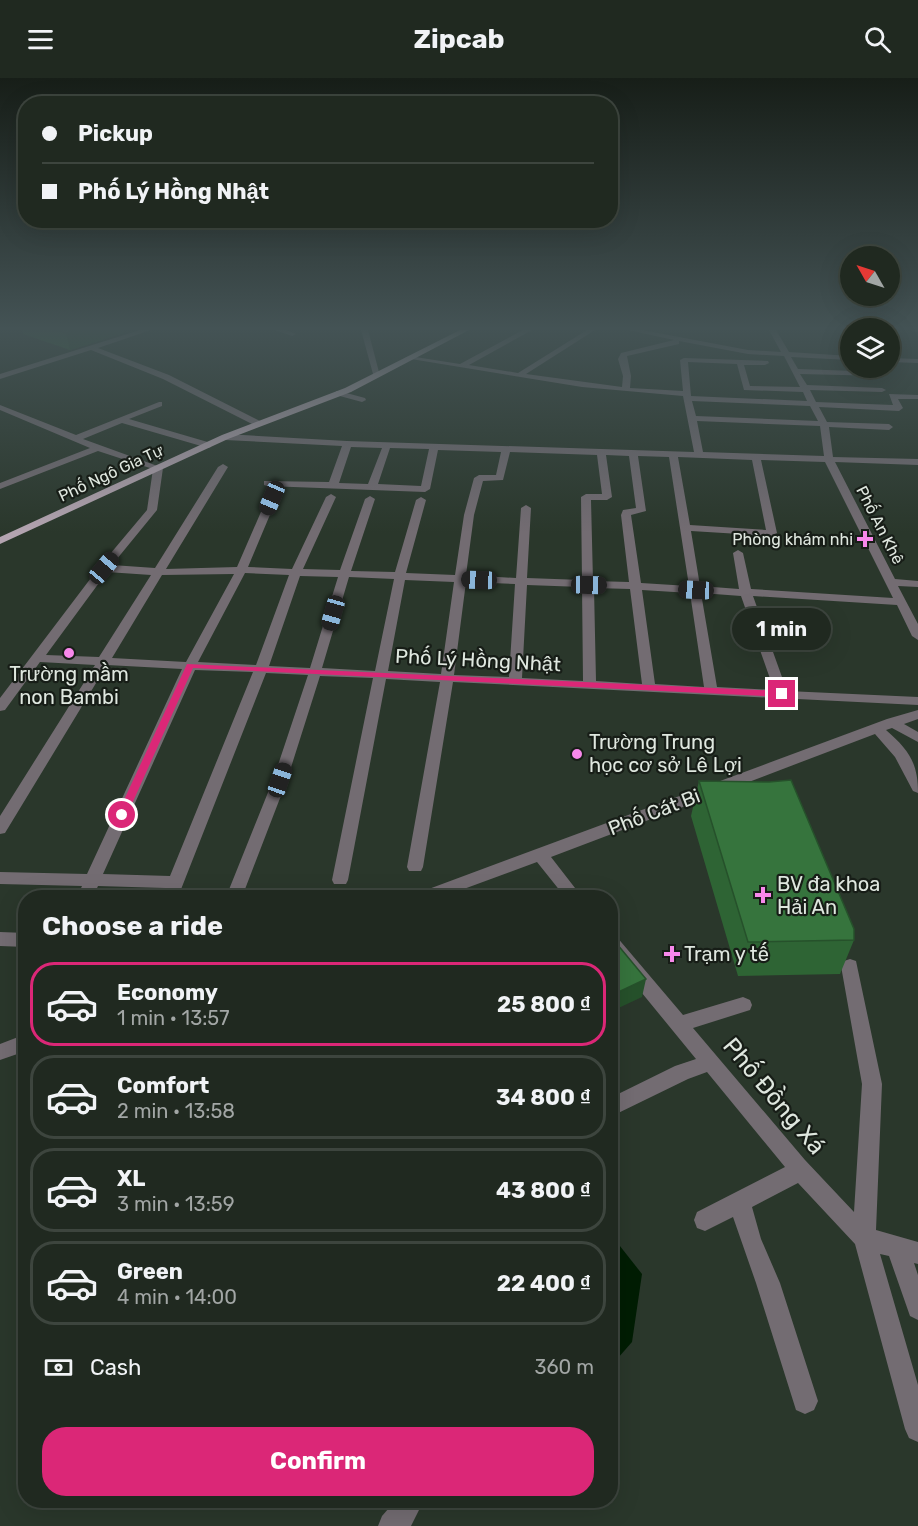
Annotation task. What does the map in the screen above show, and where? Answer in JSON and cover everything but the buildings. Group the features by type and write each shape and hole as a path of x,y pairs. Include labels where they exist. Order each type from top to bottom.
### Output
{"main road":[{"name":"Phố Ngô Gia Tự","path":"0,541 225,437 327,398"}],"street":[{"path":"208,398 259,424"},
{"path":"354,398 362,400"},
{"path":"688,398 699,454"},
{"path":"713,398 899,408 893,398"},
{"name":"Phố An Khê","path":"810,398 824,424 830,460 918,636"},
{"path":"77,438 159,404"},
{"path":"0,407 98,448 158,468 152,510 104,568 0,707"},
{"path":"692,418 889,427"},
{"path":"122,420 208,445"},
{"path":"225,437 347,444 918,462"},
{"path":"0,878 93,879 173,889 261,669 296,572 332,491 347,444"},
{"path":"237,890 280,780 387,445"},
{"path":"267,483 371,493 425,489 434,447"},
{"path":"0,486 98,448"},
{"path":"415,867 447,678 469,515 479,478 500,478 506,449"},
{"path":"590,685 586,496 607,497 601,451"},
{"path":"633,452 641,511 626,514 649,688"},
{"path":"672,453 711,691"},
{"path":"685,528 772,533 756,456"},
{"path":"0,829 105,662 223,467"},
{"path":"88,890 190,666 241,570 272,498"},
{"path":"340,880 400,576 421,500"},
{"path":"515,681 526,508"},
{"path":"738,553 746,593 782,694"},
{"path":"104,568 160,572 241,570 636,586 901,602"},
{"path":"891,582 918,584"},
{"name":"Phố Lý Hồng Nhật","path":"36,658 918,700"},
{"name":"Phố Cát Bi","path":"444,890 918,714"},
{"path":"892,722 918,738"},
{"path":"876,728 894,743 905,757 918,788"},
{"path":"760,771 760,790"},
{"path":"540,856 568,890"},
{"path":"0,939 18,940"},
{"name":"Phố Đồng Xá","path":"618,951 798,1167 864,1238"},
{"path":"850,966 872,1084 864,1238 918,1429"},
{"path":"679,1024 743,1005"},
{"path":"0,1052 18,1045"},
{"path":"618,1104 682,1072 710,1063"},
{"path":"705,1220 740,1204 792,1175 798,1167"},
{"path":"740,1204 750,1239 768,1283 804,1401"},
{"path":"864,1238 907,1250 918,1308"},
{"path":"392,1526 400,1519 406,1508"}],"shaded area":[{"path":"618,1244 642,1274 632,1342 618,1358"}],"place":[{"name":"Phòng khám nhi","path":"865,539"},
{"name":"Trường mầm non Bambi","path":"69,653"},
{"name":"Trường Trung học cơ sở Lê Lợi","path":"577,754"},
{"name":"BV đa khoa Hải An","path":"763,895"},
{"name":"Trạm y tế","path":"672,954"}],"route":[{"path":"122,815 190,666 782,694"}]}
